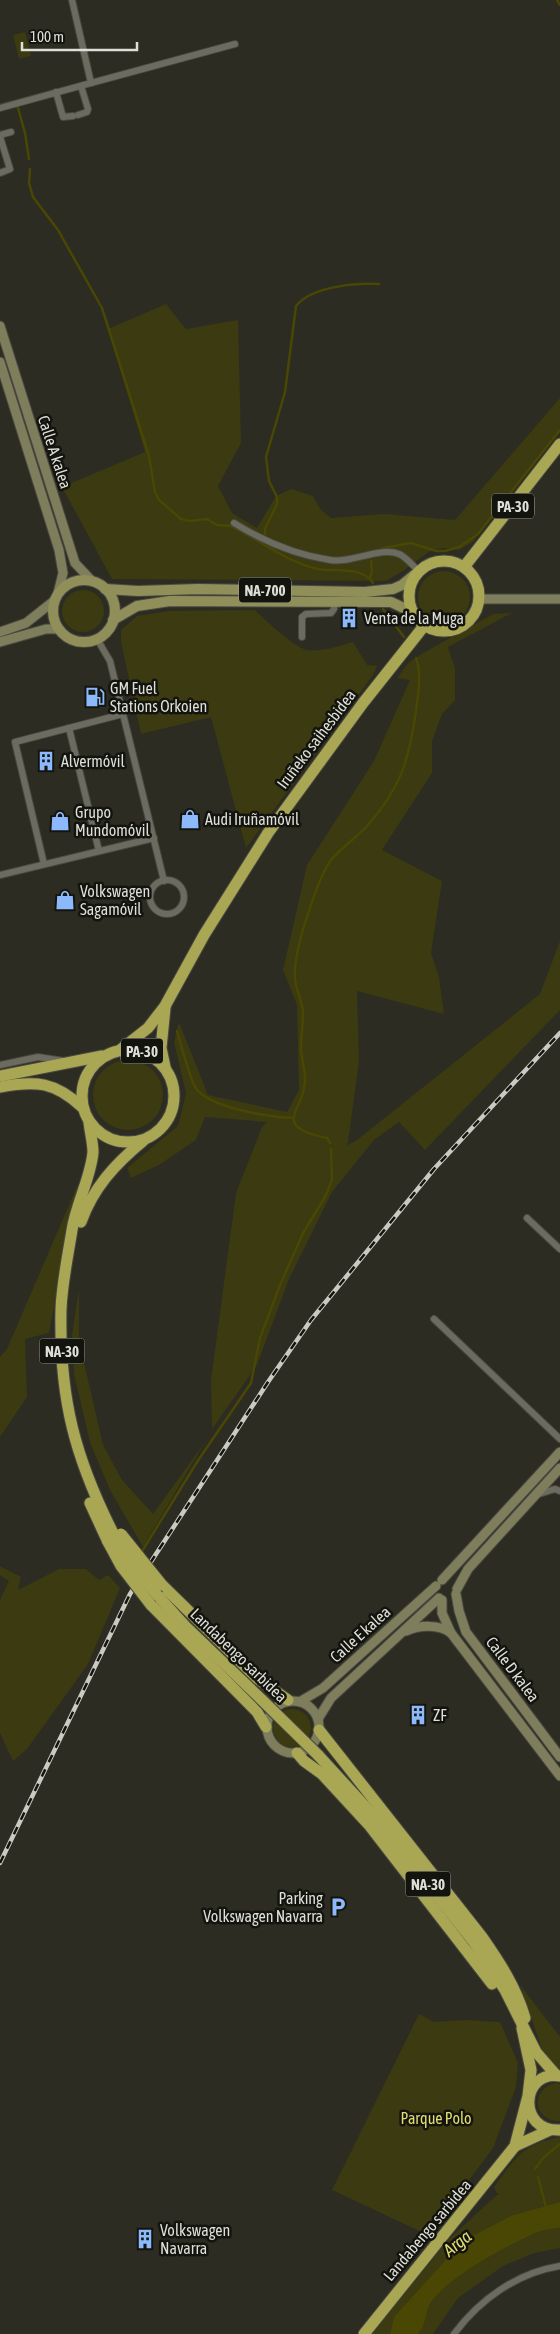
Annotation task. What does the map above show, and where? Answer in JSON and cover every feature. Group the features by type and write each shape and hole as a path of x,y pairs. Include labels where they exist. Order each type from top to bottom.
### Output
{"highway":[{"name":"PA-30","path":"464,567 560,444"},
{"path":"441,561 453,562 464,567 476,582 479,599 476,612 468,622 458,628 447,631 435,630 424,626 412,612 409,590 419,571 429,564 441,561"},
{"name":"Iruñeko saihesbidea","path":"120,1050 148,1028 165,1006 204,935 268,832 357,711 424,626"},
{"name":"Iruñeko saihesbidea","path":"165,1006 161,1048 165,1068"},
{"name":"PA-30","path":"0,1076 75,1062 120,1050 141,1050 153,1056 165,1068 174,1089 174,1104 168,1119 158,1131 145,1140 129,1143 114,1141 100,1134 89,1122 82,1108 70,1096 45,1084 3,1089"},
{"name":"PA-30","path":"82,1108 81,1092 85,1077 94,1064 106,1055"},
{"name":"Landabengo sarbidea","path":"89,1122 93,1152 73,1226 61,1307 62,1366 69,1416 76,1448 96,1499 115,1538 134,1567 157,1595 185,1626 318,1755 378,1822 472,1942 505,1990 528,2041 558,2076 536,2084 528,2096 530,2112 534,2118 540,2125 555,2130"},
{"name":"Landabengo sarbidea","path":"69,1254 85,1211 102,1180 122,1158 145,1140"},
{"path":"76,1448 82,1481 115,1538"},
{"path":"157,1595 288,1700"},
{"path":"157,1595 257,1712 266,1728"},
{"path":"319,1725 429,1866 503,1967 518,1995 528,2041"},
{"path":"297,1753 304,1761 322,1774 369,1825 410,1875 492,1983 528,2041"},
{"name":"Landabengo sarbidea","path":"364,2334 516,2146 528,2096 531,2070 528,2041"},
{"name":"Landabengo sarbidea","path":"516,2146 555,2130"}],"main road":[{"name":"NA-700","path":"92,581 105,588 138,591 198,589 365,592 393,589 402,585 419,571"},
{"path":"92,581 73,582 57,597 53,615 59,629 72,639 88,641 97,639"},
{"path":"105,588 114,603 113,620"},
{"name":"NA-700","path":"97,639 110,628 113,620 137,606 170,601 334,600 392,602 412,612"}],"street":[{"path":"72,0 91,83"},
{"path":"0,108 235,44"},
{"path":"56,92 63,117 75,115 87,112 88,109 81,86"},
{"path":"0,173 10,169 0,136 12,132"},
{"name":"Calle A kalea","path":"0,326 75,563 92,581"},
{"name":"Calle A kalea","path":"0,362 59,550 63,573 57,597"},
{"path":"234,523 270,543 331,560 344,561 389,552 400,554 419,571"},
{"path":"0,632 26,623 57,597"},
{"path":"479,599 560,600"},
{"path":"302,637 302,617 306,614 331,613 334,609 334,600"},
{"path":"0,642 46,629 59,629"},
{"path":"97,639 110,661 164,881"},
{"path":"44,864 14,742 123,714"},
{"path":"69,728 99,851"},
{"path":"0,875 154,838"},
{"path":"164,881 178,885 183,894 179,909 170,914 155,909 150,900 155,886 164,881"},
{"path":"0,1065 38,1057 75,1062"},
{"path":"527,1218 560,1249"},
{"path":"434,1319 560,1438"},
{"name":"Calle E kalea","path":"301,1701 323,1688 439,1583 560,1452"},
{"path":"457,1591 456,1586 450,1580 439,1583 435,1590 440,1599 451,1600 457,1591 468,1568 560,1468"},
{"path":"535,1495 550,1490 560,1491"},
{"name":"Calle D kalea","path":"457,1591 459,1611 466,1632 560,1757"},
{"name":"Calle E kalea","path":"319,1725 330,1698 440,1599"},
{"name":"Calle D kalea","path":"440,1599 442,1613 452,1633 560,1776"},
{"path":"399,1635 414,1627 444,1628 452,1633"},
{"path":"288,1700 301,1701 315,1711 319,1725 316,1741 308,1749 297,1753 284,1752 276,1748 271,1741 266,1728 268,1718 272,1710 288,1700"},
{"path":"456,2333 468,2317 497,2291 531,2273 560,2266"}],"green space":[{"path":"25,32 31,56 19,59 13,35"},
{"path":"166,304 186,329 238,320 241,443 218,486 232,513 257,528 276,496 291,489 313,496 321,510 331,518 384,514 455,520 560,398 560,430 473,542 459,550 442,548 430,551 386,581 112,579 62,487 145,452 108,329"},
{"path":"439,571 449,571 463,578 470,592 470,602 463,616 449,623 439,623 429,619 422,612 418,602 418,592 422,582 429,575"},
{"path":"87,590 95,593 101,599 104,611 101,623 95,629 79,632 71,629 65,623 62,607 65,599 71,593"},
{"path":"255,610 280,633 302,648 319,650 353,642 367,665 377,666 373,675 246,848 211,717 141,734 121,642 121,630 137,616 169,611"},
{"path":"512,613 448,647 455,669 455,700 442,714 432,741 432,773 382,850 442,881 431,953 439,977 444,1014 357,991 359,1061 348,1143 345,1146 357,1140 540,994 560,941 560,1010 425,1150 399,1122 374,1140 332,1192 289,1279 257,1365 212,1429 211,1380 236,1193 262,1127 267,1122 205,1117 196,1140 159,1165 131,1178 127,1168 178,1126 186,1093 174,1042 179,1022 208,1095 287,1112 299,1090 297,1005 283,970 307,865 374,761 410,680 397,678 408,663 493,614"},
{"path":"135,1060 148,1066 157,1075 161,1081 163,1095 161,1109 153,1120 142,1128 121,1130 114,1128 103,1120 95,1109 93,1088 95,1081 103,1070 114,1062"},
{"path":"78,1184 49,1333 25,1339 27,1397 0,1437 0,1357 7,1349"},
{"path":"79,1289 79,1341 103,1445 122,1480 153,1514 205,1442 143,1547 110,1490 90,1442 74,1374 72,1335"},
{"path":"0,1566 21,1577 18,1590 59,1569 86,1569 99,1580 108,1575 120,1588 88,1664 27,1749 13,1761 0,1733 0,1600 9,1581 0,1575"},
{"path":"292,1709 299,1710 305,1715 310,1721 310,1735 305,1741 299,1746 292,1747 285,1746 279,1741 274,1735 273,1728 274,1721 279,1715 285,1710"},
{"path":"520,1985 560,2037 560,2069 552,2064 544,2055"},
{"name":"Parque Polo","path":"419,2014 434,2022 465,2020 500,2022 518,2063 516,2087 493,2148 428,2235 332,2190"},
{"path":"555,2083 560,2084 560,2121 551,2120 545,2116 540,2111 538,2105 538,2098 541,2092"},
{"path":"560,2137 560,2202 513,2215 394,2317 390,2334 372,2334 450,2238 499,2193 497,2193 494,2187 514,2160 528,2148"},
{"path":"560,2228 560,2248 534,2253 503,2266 458,2298 433,2334 418,2334 424,2324 429,2306 448,2284 480,2262 529,2236 543,2230"}],"shaded area":[{"path":"560,2202 560,2228 543,2230 497,2252 448,2284 429,2306 424,2324 418,2334 390,2334 394,2317 463,2241 513,2215"}],"waterway":[{"path":"557,0 560,5"},
{"path":"18,108 25,133 29,159"},
{"path":"30,169 29,183 33,197 58,230 102,308 149,456 155,492 159,500 181,519 190,521 207,519 217,525 231,526 306,566 325,570 355,572 362,574 373,583"},
{"path":"265,536 265,529 277,504 277,497 269,481 266,457 285,392 296,306 303,299 323,290 347,285 379,284"},
{"path":"383,548 411,543 436,551 445,551 459,547 478,534 560,430"},
{"path":"370,578 372,572 371,561"},
{"path":"383,609 404,637"},
{"path":"330,1143 327,1138 309,1133 299,1128 294,1122 294,1115 304,1088 305,1076 301,1050 303,1012 295,979 296,958 316,890 331,860 379,812 402,773 416,711 419,677 416,658"},
{"path":"177,1031 193,1082 202,1094 213,1101 240,1110 293,1118"},
{"path":"141,1553 197,1462 251,1383 260,1338 280,1285 303,1233 325,1197 332,1180 331,1149"},
{"path":"535,2169 543,2158 560,2144"},
{"path":"538,2177 546,2207"}],"railway":[{"path":"0,1863 130,1594 268,1382 311,1320 434,1169 560,1033"}],"place":[{"name":"Venta de la Muga","path":"349,618"},
{"name":"GM Fuel Stations Orkoien","path":"95,697"},
{"name":"Alvermóvil","path":"46,761"},
{"name":"Audi Iruñamóvil","path":"190,819"},
{"name":"Grupo Mundomóvil","path":"60,821"},
{"name":"Volkswagen Sagamóvil","path":"65,900"},
{"name":"ZF","path":"418,1715"},
{"name":"Parking Volkswagen Navarra","path":"338,1907"},
{"name":"Volkswagen Navarra","path":"145,2239"}],"water label":[{"name":"Arga","path":"457,2243"}]}
